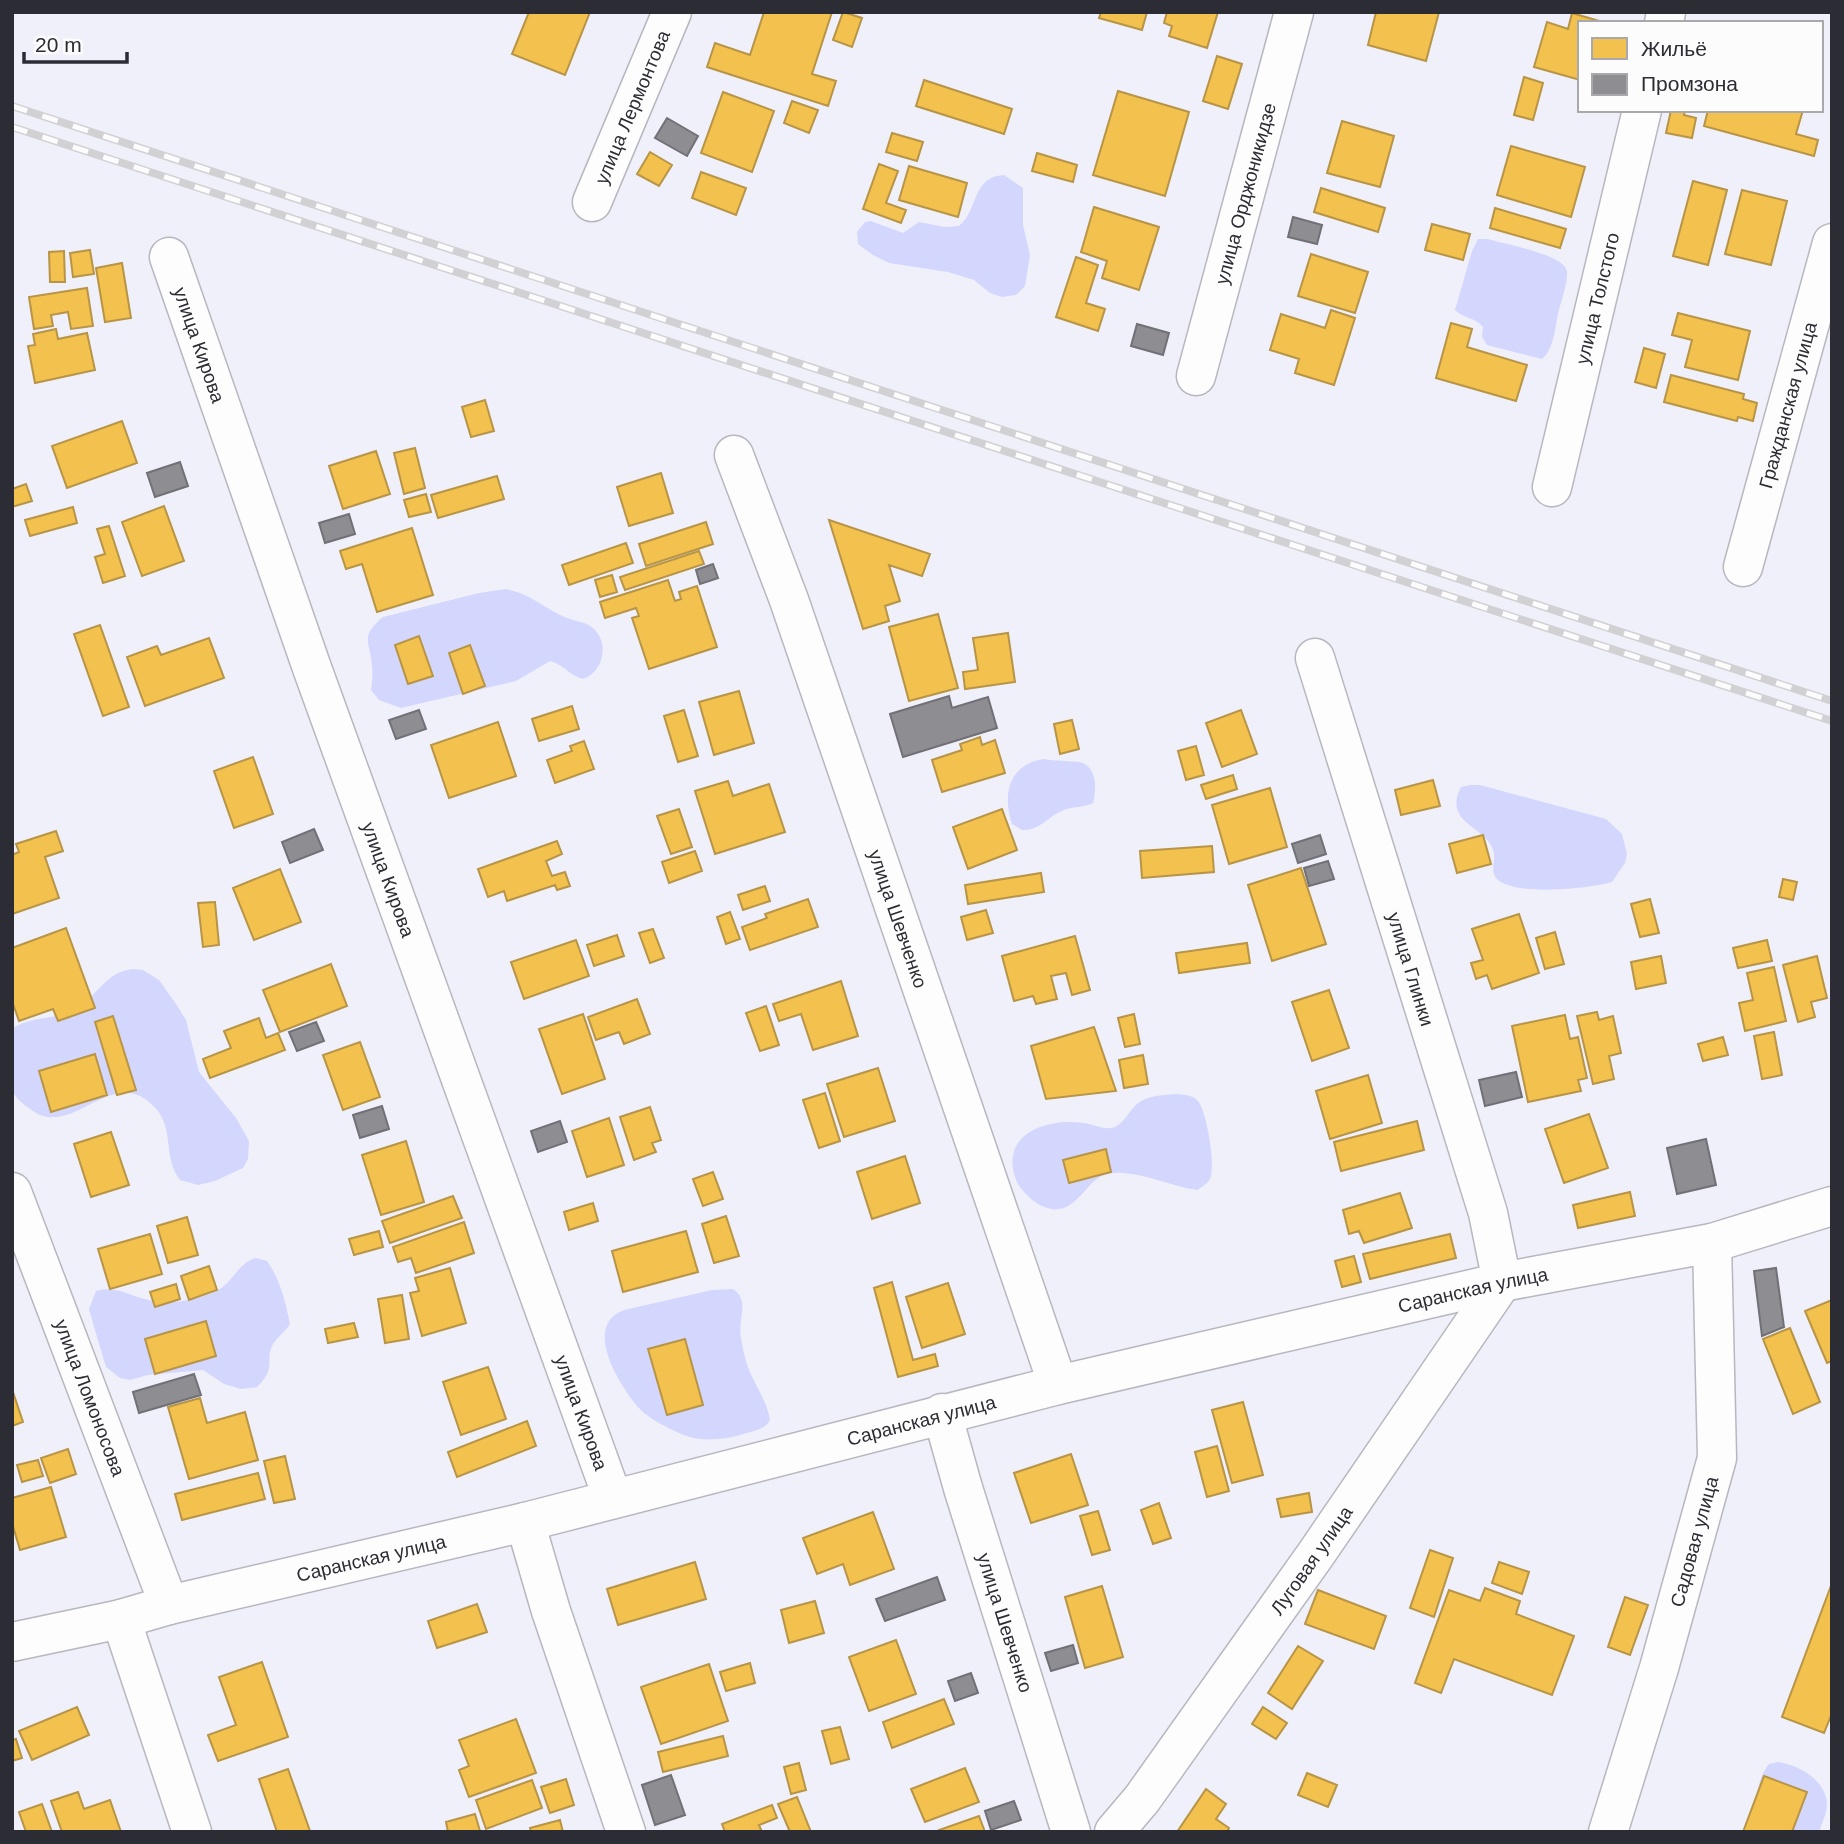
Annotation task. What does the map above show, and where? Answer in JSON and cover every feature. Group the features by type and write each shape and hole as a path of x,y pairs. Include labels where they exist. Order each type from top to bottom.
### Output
{"street":[{"name":"улица Лермонтова","path":"592,202 672,12"},
{"name":"улица Орджоникидзе","path":"1196,376 1294,12"},
{"name":"улица Толстого","path":"1552,487 1643,112"},
{"name":"Гражданская улица","path":"1743,567 1832,243"},
{"name":"улица Кирова","path":"169,257 312,668 613,1499"},
{"name":"улица Шевченко","path":"734,455 789,600 1058,1385"},
{"name":"улица Глинки","path":"1315,658 1488,1213 1502,1282"},
{"name":"улица Ломоносова","path":"12,1192 169,1605"},
{"name":"Саранская улица","path":"12,1642 121,1619 169,1605 525,1522 1058,1385 1502,1282 1712,1243 1832,1206"},
{"name":"Садовая улица","path":"1608,1832 1659,1668 1717,1458 1712,1243"},
{"name":"Луговая улица","path":"1114,1832 1142,1799 1316,1554 1502,1282"},
{"name":"улица Шевченко","path":"942,1413 1071,1832"},
{"path":"525,1522 551,1611 626,1832"},
{"path":"121,1619 192,1832"}],"shaded area":[{"path":"1004,175 1023,188 1023,225 1030,255 1025,286 1016,295 1002,297 990,293 974,280 948,272 889,263 858,244 857,232 865,222 871,221 903,233 919,222 945,227 959,226 986,182 993,177"},
{"path":"1478,239 1532,250 1556,260 1567,271 1553,338 1542,359 1487,345 1482,337 1483,327 1455,310"},
{"path":"506,589 592,627 599,636 603,650 599,664 590,676 583,679 550,661 516,681 401,708 379,700 371,690 368,635 383,617"},
{"path":"1044,759 1081,762 1088,766 1095,781 1093,803 1064,810 1039,826 1022,830 1012,824 1009,813 1011,782 1023,767"},
{"path":"1480,785 1606,819 1622,834 1627,854 1625,863 1612,882 1601,885 1542,890 1505,884 1495,877 1492,847 1466,822 1457,808 1461,787"},
{"path":"133,969 143,970 159,980 186,1020 199,1072 236,1118 249,1141 248,1159 243,1168 215,1181 198,1185 180,1180 171,1160 162,1118 145,1099 130,1093 116,1094 59,1117 45,1116 30,1109 13,1092 12,1029 29,1021 72,1011 116,974"},
{"path":"1177,1094 1191,1096 1198,1101 1207,1127 1212,1173 1209,1181 1197,1190 1137,1175 1114,1173 1097,1179 1070,1205 1053,1209 1035,1202 1018,1184 1012,1164 1014,1151 1020,1140 1029,1132 1055,1123 1069,1122 1115,1127 1141,1101"},
{"path":"256,1258 267,1261 276,1276 290,1324 272,1346 269,1370 257,1387 241,1389 224,1384 203,1370 148,1375 130,1380 120,1378 106,1367 89,1309 96,1291 111,1289 160,1302 188,1300 221,1288 242,1266"},
{"path":"733,1289 741,1299 740,1331 746,1362 764,1400 770,1420 758,1430 729,1438 691,1437 660,1423 638,1407 608,1357 606,1329 612,1318 624,1310 712,1290"},
{"path":"1778,1762 1802,1770 1822,1788 1827,1807 1819,1832 1753,1832 1760,1780 1769,1764"}],"building: Жильё":[{"path":"529,12 590,12 565,75 512,54"},
{"path":"764,12 832,12 812,74 836,81 828,106 707,67 715,43 750,55"},
{"path":"843,12 862,18 852,47 833,40"},
{"path":"1101,12 1147,12 1142,30 1099,18"},
{"path":"1167,12 1218,12 1207,48 1169,36 1172,26 1164,23"},
{"path":"1376,12 1439,12 1426,61 1368,45"},
{"path":"1572,13 1599,21 1578,21 1578,79 1534,67 1547,22 1568,29"},
{"path":"1217,56 1242,64 1228,109 1203,101"},
{"path":"1524,77 1543,83 1533,120 1514,115"},
{"path":"924,80 1012,109 1004,134 916,106"},
{"path":"1118,91 1189,112 1165,196 1093,175"},
{"path":"723,92 774,111 752,172 701,153"},
{"path":"792,101 818,110 809,133 784,123"},
{"path":"1671,112 1685,112 1684,115 1696,118 1692,138 1666,133"},
{"path":"1708,112 1802,112 1796,134 1818,140 1814,156 1704,126"},
{"path":"1342,121 1394,136 1380,187 1327,173"},
{"path":"892,133 923,142 917,161 886,152"},
{"path":"1511,146 1585,167 1571,217 1497,195"},
{"path":"650,152 672,165 659,186 637,174"},
{"path":"1037,153 1077,165 1073,182 1032,171"},
{"path":"879,164 898,171 886,203 906,210 901,223 863,209"},
{"path":"909,166 967,183 958,217 899,200"},
{"path":"701,172 746,188 736,215 692,198"},
{"path":"1693,181 1727,190 1708,265 1673,256"},
{"path":"1321,188 1385,208 1378,232 1314,212"},
{"path":"1742,190 1787,201 1771,265 1725,254"},
{"path":"1094,207 1159,227 1139,290 1102,278 1107,261 1081,252"},
{"path":"1495,208 1566,229 1560,248 1490,228"},
{"path":"1432,224 1470,234 1463,260 1425,250"},
{"path":"90,250 94,274 73,277 70,253"},
{"path":"64,251 65,282 50,282 49,252"},
{"path":"1311,254 1368,272 1355,313 1298,296"},
{"path":"1076,257 1098,265 1086,303 1105,309 1098,331 1056,317"},
{"path":"122,263 131,318 105,322 96,268"},
{"path":"87,288 93,326 71,329 68,312 51,315 53,326 34,329 29,297"},
{"path":"1331,310 1355,318 1334,385 1295,373 1299,359 1270,350 1281,314 1325,328"},
{"path":"1678,313 1750,331 1738,380 1685,367 1692,340 1672,335"},
{"path":"1451,323 1472,329 1467,347 1527,365 1516,401 1436,378"},
{"path":"56,329 58,339 87,333 95,370 35,383 28,346 35,345 33,334"},
{"path":"1644,348 1665,354 1656,388 1635,382"},
{"path":"1671,375 1744,394 1743,399 1757,403 1753,421 1738,417 1737,421 1664,402"},
{"path":"485,400 494,431 471,437 462,407"},
{"path":"122,421 137,463 67,488 52,446"},
{"path":"415,448 425,488 404,494 394,453"},
{"path":"376,451 390,494 343,509 329,466"},
{"path":"661,473 673,513 629,526 617,487"},
{"path":"497,476 504,499 438,518 431,495"},
{"path":"26,484 32,501 12,507 12,489"},
{"path":"426,494 431,512 409,517 404,500"},
{"path":"164,506 184,561 142,576 122,522"},
{"path":"73,507 77,523 30,536 25,520"},
{"path":"829,520 930,554 922,576 889,565 900,601 885,606 889,621 863,629"},
{"path":"706,522 713,544 646,566 639,544"},
{"path":"109,526 125,576 103,583 95,557 105,554 97,529"},
{"path":"412,528 433,595 377,612 362,564 346,569 340,551"},
{"path":"626,543 633,563 569,585 562,565"},
{"path":"699,551 704,564 625,590 620,577"},
{"path":"612,575 617,592 600,597 595,580"},
{"path":"668,580 675,601 681,599 679,592 697,586 717,647 649,669 632,618 639,616 636,608 605,618 600,602"},
{"path":"938,614 958,688 909,701 889,627"},
{"path":"100,625 129,707 103,716 74,634"},
{"path":"1008,633 1015,682 965,689 963,672 978,670 973,638"},
{"path":"419,636 433,676 408,684 395,645"},
{"path":"209,638 224,678 145,706 127,657 157,646 161,655"},
{"path":"470,645 485,686 463,694 449,653"},
{"path":"739,691 754,743 714,755 699,702"},
{"path":"572,706 579,729 539,741 532,719"},
{"path":"684,710 698,756 678,762 664,716"},
{"path":"1241,710 1257,754 1222,767 1206,723"},
{"path":"1072,720 1079,749 1060,754 1054,724"},
{"path":"498,722 516,776 449,798 431,745"},
{"path":"980,737 982,745 995,740 1005,773 942,792 932,760 962,750 960,744"},
{"path":"584,741 594,769 555,783 547,760 572,751 570,746"},
{"path":"1196,746 1204,775 1186,780 1178,751"},
{"path":"253,757 273,814 234,828 214,771"},
{"path":"1233,775 1237,789 1206,799 1201,785"},
{"path":"1433,780 1440,806 1401,815 1395,790"},
{"path":"728,781 733,796 769,784 785,832 715,854 695,791"},
{"path":"1270,788 1287,847 1229,864 1212,805"},
{"path":"679,809 692,847 671,854 657,816"},
{"path":"1002,809 1017,850 968,869 953,827"},
{"path":"56,831 63,851 45,857 59,898 12,914 12,855 19,852 16,844"},
{"path":"1483,835 1491,864 1457,873 1449,844"},
{"path":"557,841 562,854 546,861 552,876 565,872 570,886 557,890 555,885 507,901 504,891 488,897 478,869"},
{"path":"1212,846 1214,872 1142,878 1140,851"},
{"path":"695,851 702,871 669,883 662,862"},
{"path":"1301,868 1326,944 1272,961 1248,885"},
{"path":"280,869 301,922 254,940 233,888"},
{"path":"1041,873 1044,892 968,904 965,885"},
{"path":"1783,879 1797,882 1793,900 1779,897"},
{"path":"765,886 770,901 743,910 738,895"},
{"path":"808,899 818,927 750,950 742,927 767,918 765,914"},
{"path":"1650,899 1659,933 1640,937 1631,904"},
{"path":"215,902 219,945 203,947 198,903"},
{"path":"986,910 993,933 967,940 961,917"},
{"path":"730,912 740,939 726,944 717,917"},
{"path":"1519,914 1539,973 1492,989 1487,975 1476,979 1471,963 1483,960 1472,929"},
{"path":"66,928 95,1008 58,1021 53,1009 19,1021 12,1001 12,948"},
{"path":"653,929 664,958 650,963 639,933"},
{"path":"1555,932 1564,964 1545,969 1536,938"},
{"path":"617,935 624,956 594,966 587,945"},
{"path":"1075,936 1090,990 1072,995 1066,973 1051,976 1057,999 1036,1004 1033,996 1014,1001 1002,956"},
{"path":"576,940 589,976 524,999 511,962"},
{"path":"1767,940 1772,961 1738,968 1733,948"},
{"path":"1247,943 1250,963 1179,973 1176,953"},
{"path":"1661,956 1666,983 1636,989 1631,962"},
{"path":"1817,956 1827,998 1811,1002 1815,1017 1798,1022 1783,965"},
{"path":"331,964 347,1006 280,1032 263,990"},
{"path":"1774,967 1786,1021 1745,1031 1739,1003 1753,1000 1747,973"},
{"path":"841,981 858,1036 813,1050 801,1014 779,1021 773,1004"},
{"path":"1329,990 1349,1048 1312,1061 1292,1002"},
{"path":"637,999 650,1034 624,1044 619,1032 596,1040 588,1017"},
{"path":"766,1006 779,1045 760,1051 746,1013"},
{"path":"1597,1012 1599,1020 1613,1016 1621,1053 1609,1056 1614,1079 1593,1084 1577,1016"},
{"path":"583,1014 605,1079 562,1094 539,1029"},
{"path":"1134,1014 1140,1044 1125,1047 1118,1018"},
{"path":"1565,1015 1570,1039 1578,1037 1587,1078 1578,1080 1581,1091 1528,1102 1512,1026"},
{"path":"113,1016 136,1090 117,1095 95,1022"},
{"path":"259,1018 266,1038 278,1033 285,1050 210,1078 203,1059 231,1048 224,1031"},
{"path":"1094,1027 1116,1091 1046,1099 1031,1046"},
{"path":"1774,1032 1782,1075 1762,1079 1754,1036"},
{"path":"1723,1037 1728,1055 1703,1061 1698,1044"},
{"path":"360,1042 380,1097 343,1110 323,1055"},
{"path":"95,1054 107,1095 51,1112 39,1071"},
{"path":"1143,1055 1148,1084 1124,1088 1119,1060"},
{"path":"878,1068 895,1121 844,1137 827,1084"},
{"path":"1368,1075 1382,1123 1330,1139 1316,1091"},
{"path":"825,1093 840,1141 819,1148 803,1100"},
{"path":"650,1107 661,1140 652,1143 656,1152 634,1160 620,1117"},
{"path":"1589,1114 1608,1168 1564,1183 1545,1129"},
{"path":"609,1118 624,1165 587,1177 572,1131"},
{"path":"1417,1121 1424,1150 1341,1171 1334,1142"},
{"path":"111,1132 129,1185 91,1197 74,1144"},
{"path":"406,1141 424,1202 381,1215 362,1155"},
{"path":"1106,1149 1111,1172 1069,1183 1063,1160"},
{"path":"905,1156 920,1203 872,1219 857,1172"},
{"path":"713,1172 723,1199 703,1206 693,1179"},
{"path":"1630,1192 1635,1216 1578,1228 1573,1205"},
{"path":"1400,1193 1412,1228 1364,1243 1359,1231 1349,1234 1343,1210"},
{"path":"453,1196 462,1218 390,1243 382,1221"},
{"path":"593,1203 598,1221 569,1230 564,1212"},
{"path":"726,1216 739,1256 714,1263 702,1224"},
{"path":"187,1217 198,1255 168,1263 157,1226"},
{"path":"464,1222 474,1253 416,1273 411,1258 398,1262 393,1247"},
{"path":"379,1231 383,1247 354,1255 349,1239"},
{"path":"686,1231 698,1272 623,1292 612,1251"},
{"path":"150,1234 162,1274 110,1289 98,1249"},
{"path":"1450,1234 1456,1258 1370,1279 1363,1254"},
{"path":"1354,1256 1361,1282 1342,1287 1335,1261"},
{"path":"209,1266 217,1290 189,1300 181,1276"},
{"path":"450,1268 466,1323 422,1336 410,1293 419,1291 415,1278"},
{"path":"892,1282 913,1360 935,1354 938,1366 898,1377 874,1288"},
{"path":"948,1283 965,1334 922,1348 906,1297"},
{"path":"176,1284 180,1299 155,1307 150,1292"},
{"path":"402,1295 409,1339 385,1343 378,1299"},
{"path":"1832,1300 1832,1361 1827,1363 1805,1311"},
{"path":"206,1321 216,1356 155,1374 145,1339"},
{"path":"354,1323 358,1337 328,1343 325,1329"},
{"path":"1790,1328 1820,1402 1793,1414 1763,1339"},
{"path":"685,1339 703,1405 667,1415 648,1349"},
{"path":"488,1367 506,1419 461,1435 443,1382"},
{"path":"12,1389 23,1422 12,1426"},
{"path":"200,1398 207,1423 245,1412 258,1460 189,1479 168,1407"},
{"path":"1243,1402 1263,1475 1232,1483 1212,1410"},
{"path":"527,1421 536,1446 457,1477 448,1452"},
{"path":"1217,1446 1229,1491 1207,1497 1195,1452"},
{"path":"68,1449 76,1474 50,1483 41,1458"},
{"path":"1071,1454 1088,1505 1031,1523 1014,1473"},
{"path":"285,1456 295,1499 274,1503 264,1461"},
{"path":"38,1460 43,1476 22,1482 17,1465"},
{"path":"258,1473 265,1499 182,1520 175,1494"},
{"path":"51,1487 66,1537 20,1550 12,1523 12,1498"},
{"path":"1309,1493 1312,1512 1281,1517 1277,1499"},
{"path":"1159,1503 1171,1538 1153,1544 1141,1510"},
{"path":"1098,1511 1110,1550 1092,1555 1080,1516"},
{"path":"873,1512 894,1569 850,1585 843,1564 817,1574 803,1538"},
{"path":"1430,1550 1453,1558 1434,1617 1410,1608"},
{"path":"695,1562 706,1599 618,1625 607,1589"},
{"path":"1499,1562 1529,1572 1522,1594 1492,1583"},
{"path":"1832,1583 1832,1713 1824,1733 1782,1717"},
{"path":"1102,1586 1123,1657 1085,1668 1065,1597"},
{"path":"1485,1588 1520,1601 1516,1614 1574,1636 1552,1695 1454,1659 1441,1693 1415,1683 1449,1590 1480,1601"},
{"path":"1318,1590 1386,1616 1374,1649 1305,1624"},
{"path":"1625,1597 1648,1605 1630,1655 1608,1647"},
{"path":"815,1601 824,1633 789,1643 781,1610"},
{"path":"477,1604 487,1632 437,1648 428,1621"},
{"path":"896,1640 916,1694 869,1711 849,1657"},
{"path":"1298,1646 1323,1661 1292,1709 1268,1693"},
{"path":"262,1662 288,1737 218,1761 208,1735 236,1725 219,1677"},
{"path":"750,1663 755,1683 726,1691 720,1672"},
{"path":"709,1664 728,1721 661,1744 641,1687"},
{"path":"944,1699 954,1724 892,1748 883,1722"},
{"path":"77,1707 89,1735 32,1760 19,1731"},
{"path":"1263,1707 1287,1723 1276,1739 1252,1724"},
{"path":"516,1719 536,1773 469,1797 459,1770 469,1766 459,1740"},
{"path":"840,1727 849,1759 831,1764 822,1731"},
{"path":"723,1736 728,1756 663,1772 658,1752"},
{"path":"16,1739 22,1758 12,1761 12,1740"},
{"path":"799,1763 806,1790 791,1794 784,1767"},
{"path":"965,1768 979,1802 925,1822 911,1789"},
{"path":"288,1769 310,1831 308,1832 277,1832 259,1779"},
{"path":"1307,1773 1337,1785 1328,1807 1298,1795"},
{"path":"1764,1776 1807,1792 1792,1832 1743,1832"},
{"path":"566,1779 574,1805 550,1813 541,1787"},
{"path":"532,1780 542,1808 486,1829 476,1800"},
{"path":"1206,1789 1226,1804 1216,1819 1229,1828 1227,1832 1177,1832"},
{"path":"78,1792 84,1809 110,1800 121,1832 62,1832 51,1801"},
{"path":"797,1797 811,1832 790,1832 778,1804"},
{"path":"42,1804 52,1832 26,1832 19,1812"},
{"path":"772,1805 777,1818 759,1825 762,1832 725,1832 722,1824"},
{"path":"475,1814 480,1831 448,1832 446,1822"},
{"path":"979,1816 985,1832 939,1830"},
{"path":"560,1820 563,1832 531,1832 530,1828"}],"building: Промзона":[{"path":"667,118 698,136 687,156 655,138"},
{"path":"1293,217 1322,225 1317,244 1288,237"},
{"path":"1137,324 1169,333 1163,355 1131,346"},
{"path":"180,462 188,486 155,497 147,473"},
{"path":"349,514 355,534 325,543 319,523"},
{"path":"713,564 718,578 700,584 696,570"},
{"path":"949,696 952,708 988,697 997,728 903,757 890,714"},
{"path":"419,710 426,729 396,739 389,720"},
{"path":"314,829 323,850 290,863 282,842"},
{"path":"1320,835 1326,854 1298,863 1292,844"},
{"path":"1328,861 1334,879 1309,886 1304,868"},
{"path":"316,1022 324,1041 297,1051 289,1032"},
{"path":"1516,1072 1522,1097 1485,1106 1479,1080"},
{"path":"382,1106 389,1129 360,1138 353,1115"},
{"path":"560,1121 567,1142 538,1152 531,1131"},
{"path":"1706,1139 1716,1185 1677,1194 1667,1148"},
{"path":"1776,1268 1784,1327 1762,1336 1754,1271"},
{"path":"194,1374 201,1395 139,1413 133,1392"},
{"path":"937,1577 945,1600 885,1621 876,1599"},
{"path":"1073,1645 1078,1663 1051,1671 1045,1653"},
{"path":"971,1673 978,1693 955,1701 948,1681"},
{"path":"671,1775 685,1815 655,1825 642,1785"},
{"path":"1014,1801 1021,1820 991,1830 985,1811"}],"railway":[{"path":"12,106 1832,701"},
{"path":"12,127 1832,721"}]}
